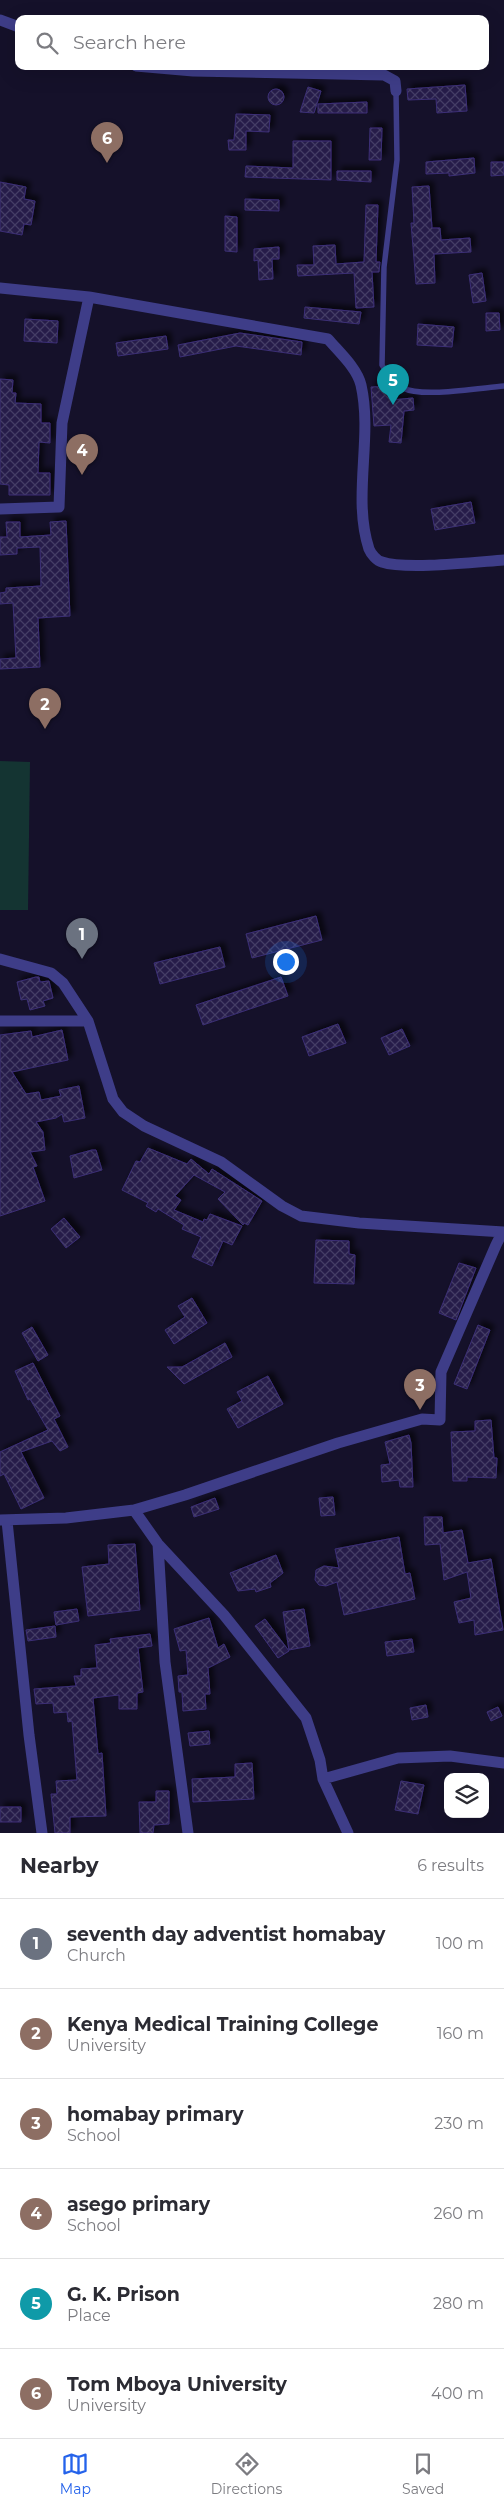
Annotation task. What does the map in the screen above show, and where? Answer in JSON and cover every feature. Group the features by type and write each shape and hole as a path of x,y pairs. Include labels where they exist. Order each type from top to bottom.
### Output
{"street":[{"path":"0,20 15,26"},
{"path":"181,70 384,75 395,81 396,91"},
{"path":"0,288 89,297 328,339 348,362 361,384 364,429 364,518 370,551 380,562 398,565 504,560"},
{"path":"0,509 59,507 62,423 89,297"},
{"path":"0,959 52,973 63,983 88,1021 113,1100 123,1112 144,1126 221,1162 282,1206 301,1216 359,1223 503,1233 441,1372 440,1420 422,1419 346,1440 185,1495 134,1510 66,1518 4,1521 42,1833"},
{"path":"0,1021 88,1021"},
{"path":"134,1510 158,1544 224,1615 306,1718 320,1760 323,1779 348,1833"},
{"path":"158,1544 165,1662 188,1833"},
{"path":"323,1779 398,1758 450,1756 504,1763"}],"lane":[{"path":"396,91 397,160 384,267 382,365 389,376 403,388 422,393 504,386"}],"green space":[{"path":"0,761 30,762 28,910 0,910"}],"building":[{"path":"465,85 467,111 437,113 436,99 408,100 407,89"},
{"path":"308,87 321,91 314,113 300,112"},
{"path":"276,89 282,91 284,97 282,103 276,105 270,103 268,97 270,91"},
{"path":"367,102 367,113 318,113 318,104"},
{"path":"236,114 270,115 269,132 246,131 246,150 229,150 228,140 234,140"},
{"path":"370,128 382,128 381,160 369,160"},
{"path":"293,141 331,141 331,180 245,177 246,166 293,168"},
{"path":"474,158 475,173 449,176 449,173 426,174 426,162"},
{"path":"491,162 504,162 504,175 491,176"},
{"path":"337,171 371,171 371,182 337,180"},
{"path":"0,182 26,187 24,199 35,201 31,225 24,224 22,235 0,231"},
{"path":"429,186 432,228 440,228 441,240 470,238 471,252 434,254 435,283 416,284 411,223 414,223 412,187"},
{"path":"245,199 279,200 279,211 245,210"},
{"path":"366,205 378,205 376,262 380,262 379,272 372,272 374,307 356,308 354,273 298,276 297,265 314,265 313,246 335,245 336,264 364,262"},
{"path":"225,216 237,217 237,252 225,251"},
{"path":"279,247 279,259 272,259 273,279 259,280 258,260 254,261 254,249"},
{"path":"482,273 486,301 473,303 469,275"},
{"path":"305,307 361,312 359,324 304,318"},
{"path":"486,313 499,313 500,330 486,331"},
{"path":"25,319 58,321 57,343 24,341"},
{"path":"418,324 454,327 452,347 417,345"},
{"path":"240,333 302,342 301,355 236,346 180,357 178,345"},
{"path":"166,336 168,349 118,356 116,343"},
{"path":"0,379 13,380 12,393 16,393 15,403 41,404 41,423 50,423 50,443 39,442 38,473 50,473 50,495 9,495 9,485 0,484"},
{"path":"390,386 391,400 413,398 414,410 404,411 401,443 389,442 391,425 374,426 371,387"},
{"path":"471,502 475,523 435,530 431,509"},
{"path":"66,521 70,616 38,618 40,667 0,669 0,659 16,658 13,603 0,604 0,593 6,592 6,588 41,586 40,547 17,548 17,554 0,555 0,537 7,537 6,522 20,522 20,537 51,535 50,522"},
{"path":"316,916 322,940 252,958 246,934"},
{"path":"220,947 225,967 160,984 154,963"},
{"path":"39,977 40,982 49,981 53,998 43,1001 45,1006 30,1010 27,999 21,1000 17,982"},
{"path":"281,977 288,996 203,1025 196,1005"},
{"path":"338,1024 346,1043 309,1056 302,1037"},
{"path":"402,1029 410,1046 389,1055 381,1038"},
{"path":"62,1030 68,1060 12,1072 26,1094 39,1092 41,1100 61,1096 59,1090 79,1086 85,1118 64,1122 62,1114 56,1118 36,1122 43,1132 45,1150 30,1152 37,1166 33,1167 45,1201 0,1216 0,1035 31,1031 32,1037"},
{"path":"148,1148 187,1164 191,1159 209,1174 212,1169 262,1201 248,1225 244,1223 243,1225 218,1199 225,1192 194,1175 175,1196 181,1200 174,1210 203,1222 204,1219 207,1220 210,1214 242,1226 232,1245 223,1241 212,1266 192,1257 201,1237 182,1229 184,1225 158,1209 156,1212 146,1206 148,1203 122,1190 136,1161 140,1162"},
{"path":"96,1150 102,1170 74,1178 70,1156"},
{"path":"64,1218 80,1237 66,1248 51,1229"},
{"path":"316,1240 349,1241 349,1254 355,1255 354,1284 314,1283"},
{"path":"459,1263 476,1268 456,1320 439,1313"},
{"path":"192,1298 207,1323 174,1344 165,1330 185,1317 178,1306"},
{"path":"478,1325 490,1330 467,1389 454,1384"},
{"path":"32,1327 48,1355 38,1361 22,1333"},
{"path":"225,1343 232,1357 184,1384 167,1367 182,1367"},
{"path":"33,1363 60,1416 54,1419 68,1447 60,1451 52,1441 21,1452 44,1498 21,1509 4,1474 0,1476 0,1452 48,1430 30,1399 28,1400 15,1371"},
{"path":"268,1376 283,1404 238,1428 227,1409 242,1401 237,1392"},
{"path":"491,1420 494,1458 497,1458 496,1478 467,1477 467,1481 453,1481 451,1432 475,1431 475,1421"},
{"path":"409,1435 413,1487 400,1487 399,1480 382,1482 381,1465 390,1464 385,1442"},
{"path":"333,1497 335,1515 321,1516 319,1498"},
{"path":"215,1498 219,1509 194,1517 191,1507"},
{"path":"424,1517 442,1517 443,1533 462,1530 468,1563 491,1559 503,1630 475,1635 474,1620 459,1623 454,1602 471,1598 467,1572 444,1580 440,1544 425,1545"},
{"path":"399,1537 405,1574 410,1573 415,1599 344,1615 337,1582 326,1586 319,1585 315,1580 316,1570 324,1566 339,1568 335,1549"},
{"path":"135,1544 140,1610 88,1616 82,1567 109,1564 108,1545"},
{"path":"276,1555 283,1573 270,1583 271,1587 256,1592 255,1589 238,1591 230,1573"},
{"path":"77,1609 79,1621 56,1625 54,1612"},
{"path":"304,1609 310,1646 289,1650 283,1612"},
{"path":"209,1618 218,1648 224,1644 230,1657 208,1668 210,1694 205,1694 206,1709 183,1711 182,1692 179,1692 178,1676 188,1675 186,1650 180,1651 174,1629"},
{"path":"265,1619 289,1651 278,1658 255,1626"},
{"path":"55,1626 56,1637 28,1641 26,1630"},
{"path":"150,1634 152,1646 138,1648 143,1692 137,1693 137,1709 119,1709 119,1695 93,1698 98,1754 102,1753 106,1816 70,1817 70,1833 55,1833 51,1794 57,1794 56,1781 77,1780 72,1721 68,1722 67,1712 54,1713 53,1703 36,1704 34,1689 76,1686 74,1676 81,1676 81,1669 97,1668 95,1645 111,1643 110,1639"},
{"path":"412,1639 414,1652 387,1656 385,1642"},
{"path":"426,1705 428,1717 412,1720 410,1708"},
{"path":"498,1707 502,1716 491,1721 487,1712"},
{"path":"209,1731 210,1744 190,1746 188,1733"},
{"path":"252,1763 254,1799 193,1802 192,1779 235,1777 235,1764"},
{"path":"401,1781 424,1785 418,1814 395,1810"},
{"path":"156,1791 169,1791 169,1824 154,1825 153,1833 140,1833 139,1802 156,1802"},
{"path":"0,1807 21,1807 21,1822 0,1822"}],"place":[{"name":"Tom Mboya University","path":"107,163"},
{"name":"G. K. Prison","path":"393,405"},
{"name":"asego primary","path":"82,475"},
{"name":"Kenya Medical Training College","path":"45,729"},
{"name":"seventh day adventist homabay","path":"82,959"},
{"name":"homabay primary","path":"420,1410"}]}
